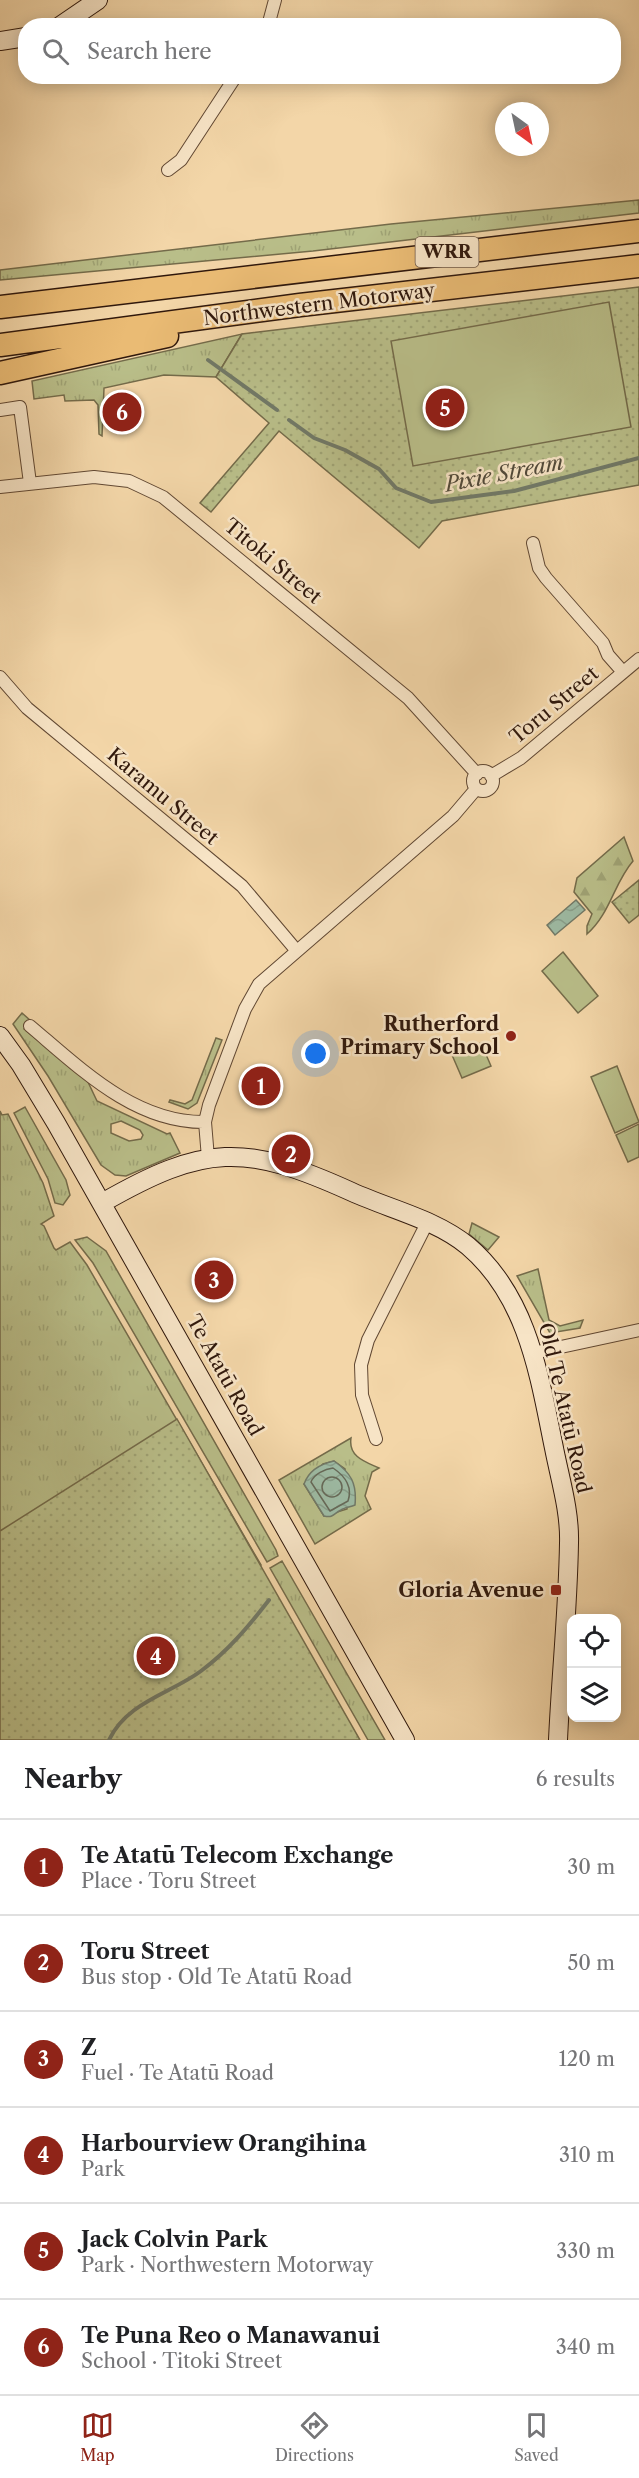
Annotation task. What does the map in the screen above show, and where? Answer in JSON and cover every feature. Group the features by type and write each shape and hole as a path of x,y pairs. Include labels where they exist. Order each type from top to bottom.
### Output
{"highway":[{"name":"Northwestern Motorway","path":"0,307 639,231"},
{"name":"Northwestern Motorway","path":"0,345 300,305 639,266"},
{"path":"0,295 254,276"},
{"path":"0,372 300,305"}],"street":[{"path":"72,18 98,0"},
{"path":"270,18 275,0"},
{"path":"0,41 18,38"},
{"path":"168,170 181,160 231,84"},
{"path":"0,410 20,407 30,483"},
{"name":"Titoki Street","path":"0,487 72,478 112,478 129,481 163,497 408,698 477,774"},
{"path":"533,543 539,568 603,643 608,655 623,672"},
{"name":"Toru Street","path":"491,776 521,758 639,658"},
{"name":"Karamu Street","path":"0,676 27,708 242,886 296,950"},
{"path":"485,771 491,776 492,784 484,791 476,789 473,781 477,774 485,771"},
{"path":"208,1158 205,1122 209,1105 250,998 263,980 453,816 476,789"},
{"path":"30,1026 99,1084 123,1098 167,1119 205,1122"},
{"name":"Te Atatū Road","path":"0,1036 33,1084 102,1203 405,1740"},
{"name":"Old Te Atatū Road","path":"102,1203 183,1163 208,1158 244,1156 276,1161 427,1223 466,1245 500,1281 519,1314 533,1353 562,1486 569,1541 558,1740"},
{"path":"376,1439 362,1395 361,1365 368,1340 427,1223"},
{"path":"533,1353 639,1330"}],"green space":[{"path":"639,200 639,213 313,251 0,280 0,270 391,224"},
{"path":"639,287 639,485 442,521 419,548 279,431 211,512 200,503 269,423 216,377 242,334"},
{"path":"609,302 631,427 413,466 391,341"},
{"path":"242,334 216,377 164,375 104,388 102,436 99,434 98,405 94,400 65,401 64,395 34,399 32,381"},
{"path":"624,837 633,861 607,908 587,934 587,926 592,914 574,892 577,878"},
{"path":"639,880 639,915 629,923 612,902"},
{"path":"563,952 598,996 578,1013 542,971"},
{"path":"22,1013 31,1021 24,1029 87,1080 97,1101 167,1134 170,1133 180,1153 126,1176 115,1175 101,1165 48,1076 13,1024","holes":["121,1121 140,1130 143,1135 141,1139 129,1141 111,1133 111,1124"]},
{"path":"216,1038 222,1040 197,1103 188,1109 169,1102 170,1100 185,1104 192,1100"},
{"path":"481,1043 491,1066 462,1078 452,1055"},
{"path":"617,1066 639,1122 615,1133 591,1077"},
{"path":"25,1107 66,1180 70,1195 63,1205 55,1203 48,1179 14,1113"},
{"path":"0,1111 2,1115 8,1114 43,1183 54,1216 41,1224 54,1248 56,1250 70,1242 87,1265 261,1565 0,1596"},
{"path":"639,1124 639,1157 628,1162 616,1135"},
{"path":"472,1223 499,1237 488,1250 469,1234"},
{"path":"87,1237 106,1251 278,1556 267,1562 93,1263 75,1240"},
{"path":"538,1269 549,1320 560,1326 583,1320 580,1328 550,1333 517,1276"},
{"path":"177,1419 360,1740 0,1740 0,1531"},
{"path":"351,1438 352,1450 355,1454 379,1468 372,1472 365,1496 371,1509 315,1544 279,1480","holes":["334,1461 345,1469 347,1509 324,1516 304,1484 323,1464"]},
{"path":"282,1561 385,1740 368,1740 270,1568"}],"water":[{"path":"576,900 585,910 555,935 547,925"},
{"path":"334,1461 352,1479 355,1505 342,1509 332,1516 324,1516 304,1484 316,1468"}],"waterway":[{"name":"Pixie Stream","path":"208,360 277,410"},
{"name":"Pixie Stream","path":"289,420 314,438 345,450 379,469 396,488 431,502 514,491 639,458"},
{"path":"109,1740 127,1716 150,1700 189,1679 220,1655 269,1600"}],"place":[{"name":"Jack Colvin Park","path":"445,408"},
{"name":"Te Puna Reo o Manawanui","path":"122,412"},
{"name":"Rutherford Primary School","path":"511,1036"},
{"name":"Te Atatū Telecom Exchange","path":"261,1086"},
{"name":"Toru Street","path":"291,1154"},
{"name":"Z","path":"214,1280"},
{"name":"Gloria Avenue","path":"556,1590"},
{"name":"Harbourview Orangihina","path":"156,1656"}]}
